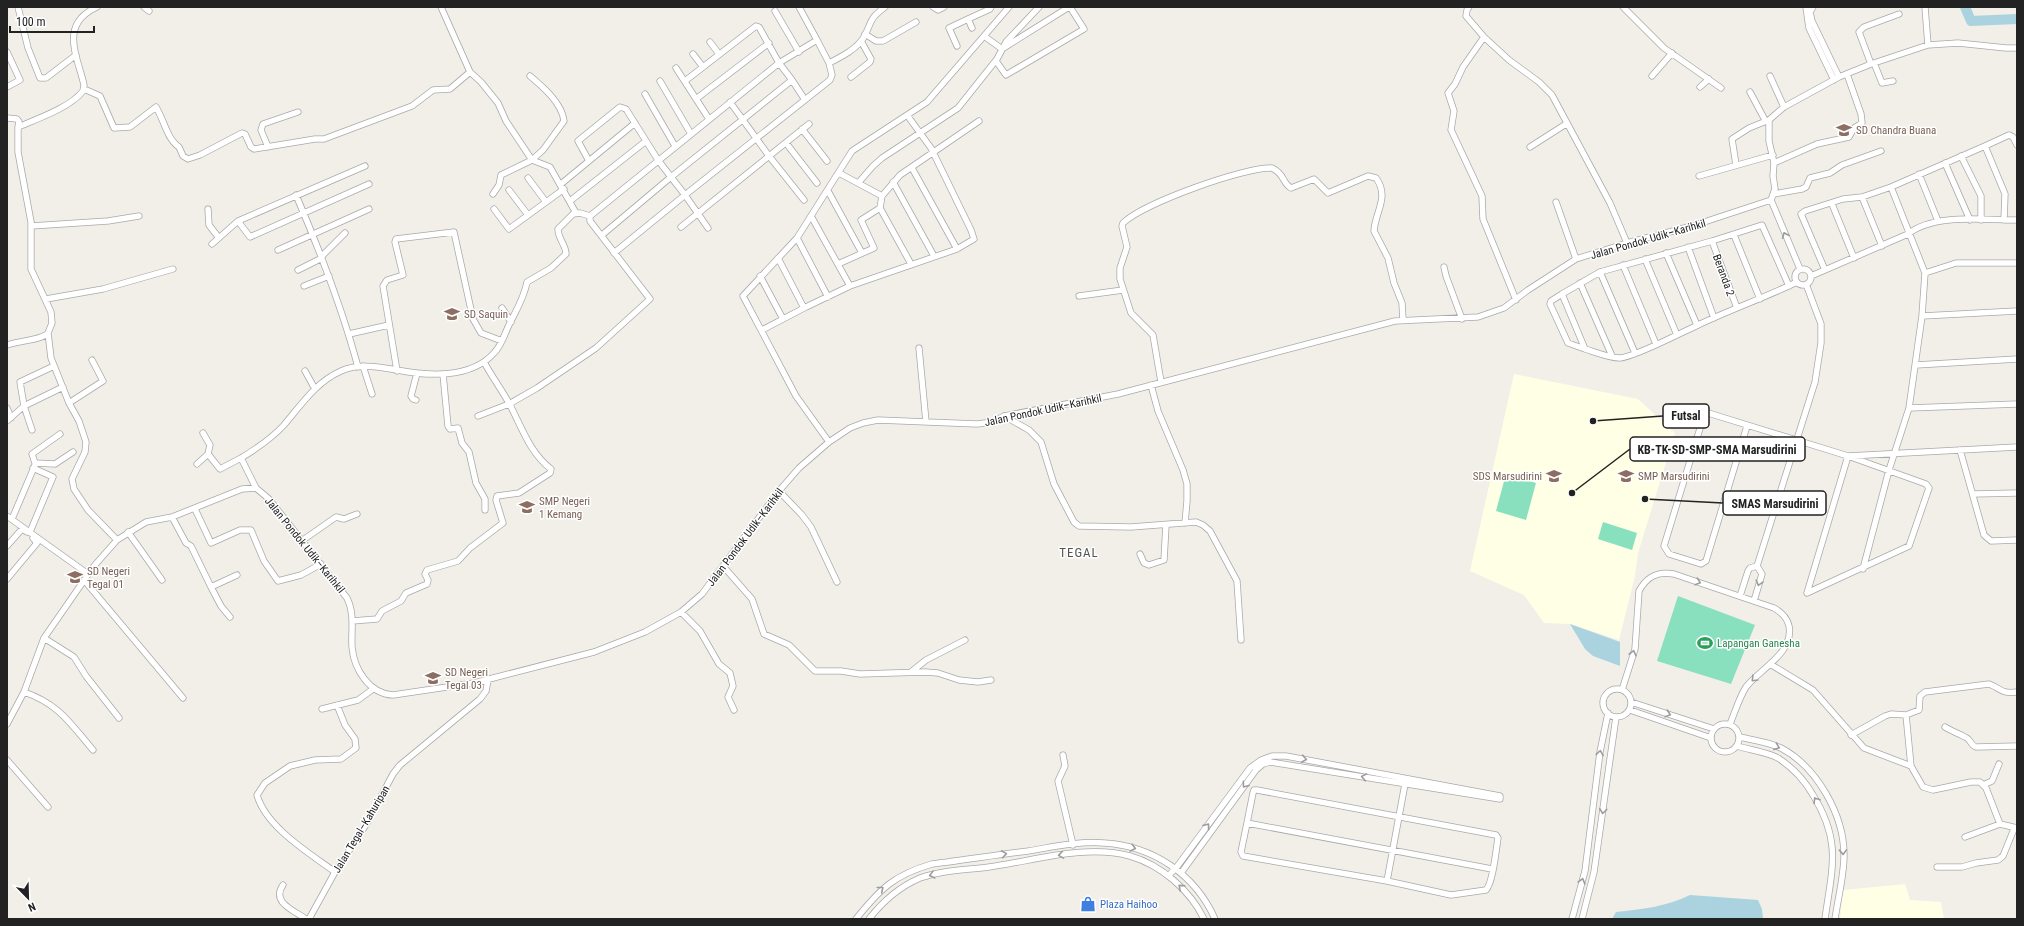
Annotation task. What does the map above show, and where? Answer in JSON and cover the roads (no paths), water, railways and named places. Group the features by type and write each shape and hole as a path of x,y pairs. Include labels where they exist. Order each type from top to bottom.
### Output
{"street":[{"path":"18,7 28,48 40,78 46,78 76,55"},
{"path":"441,7 470,72 481,82 498,103 506,121 532,160 550,167 576,213"},
{"path":"614,253 830,80 832,75 829,63 799,7"},
{"path":"829,63 852,50 861,41 870,20 885,7"},
{"path":"933,7 938,10 944,7"},
{"path":"957,46 949,28 992,7"},
{"path":"829,442 796,396 743,296 797,238 852,151 927,102 1009,7"},
{"path":"859,182 882,158 958,108 996,61 1002,49 1039,7"},
{"path":"996,61 1006,75 1084,29 1070,7 1002,49"},
{"path":"1469,7 1466,16 1484,37 1509,60 1545,87 1555,99 1566,124 1610,203 1627,243"},
{"path":"1623,7 1664,48 1721,88"},
{"path":"1806,7 1809,28 1837,78"},
{"path":"1813,7 1810,12 1812,21 1837,78"},
{"path":"1925,7 1928,46"},
{"path":"18,128 73,100 81,94 84,88 73,36 75,27 83,15 94,8"},
{"path":"775,11 799,52"},
{"path":"1893,81 1882,83 1872,64 1859,32 1864,27 1899,14"},
{"path":"968,19 972,28"},
{"path":"864,34 876,41 883,42 916,22"},
{"path":"685,81 756,26 759,27 779,63 805,100"},
{"path":"984,36 1002,49"},
{"path":"1484,37 1462,67 1455,84 1448,93 1454,111 1451,130 1482,196 1483,219 1516,300"},
{"path":"590,216 779,63 817,40"},
{"path":"851,77 871,59 861,41"},
{"path":"710,42 719,54"},
{"path":"696,99 769,43"},
{"path":"1736,165 1732,139 1767,120 1784,107 1837,78 1872,64 1928,46 1958,43 2017,48"},
{"path":"7,52 20,80 7,87"},
{"path":"1652,76 1672,53"},
{"path":"693,54 703,67"},
{"path":"676,68 709,119"},
{"path":"84,88 100,96 105,103 112,126 114,128 130,127 156,107 170,138 174,144 179,147 185,158 200,155 242,133 245,134 252,149 315,139 324,139 412,106 433,90 450,89 470,72"},
{"path":"1774,163 1817,144 1849,137 1854,128 1862,123 1861,114 1847,74"},
{"path":"493,194 499,185 502,174 532,160 543,150 564,121 563,115 549,94 530,76"},
{"path":"1770,76 1784,107"},
{"path":"1700,87 1709,79"},
{"path":"602,235 671,177 792,80"},
{"path":"660,81 691,134"},
{"path":"1750,92 1767,120 1769,141 1774,163 1774,194 1771,200 1800,269"},
{"path":"645,94 675,146"},
{"path":"730,102 769,156 804,200"},
{"path":"589,161 578,141 620,107 626,109 658,160 708,228"},
{"path":"268,147 261,130 263,124 298,112"},
{"path":"762,330 850,286 957,249 972,241 974,236 933,153 921,133 907,115"},
{"path":"7,118 18,119 20,122 18,128 18,152 32,226 31,269 46,299 52,318 48,333 50,353 69,402 79,421 86,448 72,479 74,489 88,510 117,540"},
{"path":"911,264 880,208 882,196 893,182 979,120"},
{"path":"494,209 509,229 546,202 589,161 635,123"},
{"path":"681,227 808,124"},
{"path":"1530,147 1566,124"},
{"path":"802,129 827,161"},
{"path":"1825,270 1801,214 1805,211 1843,200 1862,197 1891,187 2009,135 2013,137 2017,145"},
{"path":"570,201 646,141"},
{"path":"786,143 817,183"},
{"path":"1985,146 2004,191 2004,220"},
{"path":"1774,194 1802,189 1806,187 1810,178 1830,173 1842,165 1881,151"},
{"path":"1699,176 1773,155"},
{"path":"1961,156 1981,196 1981,220"},
{"path":"1945,163 1970,220"},
{"path":"212,244 238,221 365,166"},
{"path":"912,168 957,249"},
{"path":"1161,382 1153,335 1131,313 1123,290 1119,272 1127,247 1122,226 1123,222 1174,196 1231,176 1272,168 1282,174 1287,186 1291,188 1314,179 1328,193 1372,176 1380,183 1383,197 1374,231 1388,258 1394,283 1402,303 1403,320"},
{"path":"839,173 859,182 882,196"},
{"path":"1919,174 1938,221"},
{"path":"528,178 546,202"},
{"path":"893,182 934,256"},
{"path":"238,221 250,237 369,184"},
{"path":"1863,569 1889,470 1909,408 1922,316 1925,273 1908,234 1891,187"},
{"path":"509,190 528,215"},
{"path":"828,191 862,253"},
{"path":"296,195 322,257 372,394"},
{"path":"1862,197 1882,246"},
{"name":"Jalan Pondok Udik–Karihkil","path":"7,724 24,692 44,638 88,574 117,540 146,522 172,517 242,489 256,488 269,499 303,540 347,598 351,608 354,658 361,674 373,689 383,694 393,695 488,680 614,645 645,632 681,612 702,594 779,492 800,468 829,442 850,428 863,423 878,420 977,424 993,422 1004,416 1118,394 1384,324 1403,320 1462,319 1489,314 1504,308 1576,260 1627,243 1692,226 1771,200"},
{"path":"1556,202 1576,260"},
{"path":"1832,204 1854,258"},
{"path":"838,264 874,248 861,220 880,208"},
{"path":"208,209 209,224 219,238"},
{"path":"278,250 369,209"},
{"path":"576,213 590,216"},
{"path":"208,454 220,469 241,458 275,434 315,389 341,371 361,366 381,367 397,371 417,373 442,374 463,370 484,362 495,353 502,341 525,293 527,282 551,268 566,254 566,250 559,238 558,229 576,213"},
{"path":"32,226 108,221 139,216"},
{"path":"478,416 509,404 537,388 596,348 650,299 590,221 590,216"},
{"path":"811,216 850,286"},
{"path":"1800,269 1795,275 1797,282 1801,285 1806,284 1810,281 1811,276 1882,246 1908,234 1914,229 1938,221 2017,220"},
{"path":"1789,286 1763,226 1750,227 1734,235 1600,272 1551,301 1550,304 1568,343 1612,356 1625,357 1760,299 1789,286 1797,282"},
{"path":"397,371 383,286 384,282 404,274 395,240 452,232 456,234 473,319 481,334 502,341"},
{"path":"298,270 322,257 345,233"},
{"path":"1734,235 1760,299"},
{"path":"797,238 828,297"},
{"name":"Beranda 2","path":"1712,241 1737,308"},
{"path":"1688,247 1714,318"},
{"path":"1666,253 1697,325"},
{"path":"778,258 804,308"},
{"path":"1645,259 1677,335"},
{"path":"1925,273 1956,263 2017,263"},
{"path":"1623,265 1656,344"},
{"path":"1444,267 1462,319"},
{"path":"46,299 103,289 173,269"},
{"path":"1800,269 1807,270 1811,276"},
{"path":"1600,272 1635,353"},
{"path":"304,286 329,276"},
{"path":"760,276 783,319"},
{"path":"1580,283 1612,356"},
{"path":"1754,601 1762,574 1757,566 1814,389 1821,343 1820,318 1806,284"},
{"path":"1079,296 1123,290"},
{"path":"1562,294 1585,348"},
{"path":"502,308 511,322"},
{"path":"1922,316 2017,311"},
{"path":"349,334 389,325"},
{"path":"7,345 29,339 41,338 48,333"},
{"path":"919,348 926,422"},
{"path":"1916,365 2017,359"},
{"path":"69,402 103,381 92,360"},
{"path":"352,621 377,619 382,611 401,601 404,594 427,584 428,580 425,574 427,570 458,561 470,548 503,523 496,500 497,496 519,494 550,473 551,470 540,461 526,438 509,404 484,362"},
{"path":"32,430 24,406 20,382 54,366"},
{"path":"305,371 315,389"},
{"path":"416,400 412,399 412,396 417,373"},
{"path":"442,374 448,426 450,429 458,428 460,430 462,443 469,452 476,483 485,499 485,510"},
{"path":"1150,385 1158,411 1183,470 1187,484 1185,523"},
{"path":"9,419 24,406 63,387"},
{"path":"1909,408 2017,404"},
{"path":"7,408 9,419"},
{"path":"1747,426 1706,561 1702,564 1669,554 1664,546 1705,412 1848,456 1926,484 1929,488 1909,546 1863,569 1807,593 1848,456"},
{"path":"1004,416 1029,430 1041,442 1054,484 1075,524 1084,527 1166,526 1185,523 1200,523 1208,529 1235,575 1238,586 1241,640"},
{"path":"197,464 208,454 210,445 203,433"},
{"path":"60,434 32,454 34,466 9,517 88,574"},
{"path":"1848,456 2017,447"},
{"path":"1960,450 1984,536 1991,541 2017,540"},
{"path":"34,466 55,464 73,452"},
{"path":"241,458 256,488"},
{"path":"30,532 53,477 34,466"},
{"path":"779,492 802,515 811,527 837,582"},
{"path":"1973,494 2017,493"},
{"path":"195,509 211,543 240,530 248,529 253,531 264,562 278,581 301,575 321,564"},
{"path":"303,540 336,517 344,519 357,514"},
{"path":"172,517 186,543 191,546 221,606 230,616"},
{"path":"1140,554 1144,562 1149,565 1164,560 1166,526"},
{"path":"7,546 22,530 37,542 7,577"},
{"path":"128,532 162,580"},
{"path":"723,566 752,600 764,634 789,645 815,671 841,671 860,674 911,672 938,673 971,681 991,680"},
{"path":"1740,596 1748,571 1750,568 1757,566"},
{"path":"1622,690 1634,649 1639,591 1647,579 1660,573 1668,573 1740,596 1780,611 1788,624 1790,632 1787,644 1746,688 1730,724"},
{"path":"211,587 237,575"},
{"path":"84,580 183,698"},
{"path":"681,612 700,631 719,664 730,673 733,686 728,697 734,710"},
{"path":"44,638 74,657 86,676 119,718"},
{"path":"911,672 926,660 965,640"},
{"path":"1770,664 1813,690 1851,735 1870,751 1904,762 1910,766 1923,786 1927,789 1933,790 1976,781 1983,784 1992,781 1999,764"},
{"name":"Jalan Tegal–Kahuripan","path":"309,919 335,872 367,823 396,770 480,699 486,691 488,680"},
{"path":"1851,735 1885,716 1891,714 1906,715 1919,710 1920,696 1925,692 1989,684 2001,692 2017,692"},
{"path":"322,709 363,698 373,689"},
{"path":"1615,690 1622,690 1628,695 1631,702 1630,710 1624,715 1616,717 1608,713 1604,707 1604,699 1608,693 1615,690"},
{"path":"24,692 46,700 56,708 93,750"},
{"path":"1631,702 1714,729"},
{"path":"335,872 282,831 261,806 257,795 265,782 290,766 315,760 341,759 356,748 354,739 345,725 337,705"},
{"path":"1630,710 1711,738 1716,748 1721,751 1727,752 1737,746 1740,737 1735,727 1730,724 1718,725 1714,729 1711,738"},
{"path":"1572,919 1585,871 1600,752 1608,713"},
{"path":"1906,715 1910,766"},
{"path":"1582,919 1594,872 1616,717"},
{"path":"1945,727 1966,737 1973,746 1976,747 2017,746"},
{"path":"1740,737 1780,748 1801,762 1816,779 1832,806 1842,835 1844,855 1835,919"},
{"path":"1737,746 1777,758 1794,771 1808,786 1822,809 1832,837 1834,856 1825,919"},
{"path":"1063,755 1065,766 1058,782 1073,845"},
{"path":"1168,876 1176,868 1250,768 1261,760 1272,756 1314,761 1405,782 1500,799 1500,796 1405,782 1270,762 1256,770 1181,873"},
{"path":"7,760 48,807"},
{"path":"1387,882 1405,782"},
{"path":"1983,784 2000,824"},
{"path":"1254,790 1399,817 1496,835 1498,838 1489,887 1486,890 1451,895 1243,856 1242,852 1254,790"},
{"path":"1220,809 1225,813"},
{"path":"1247,823 1492,869"},
{"path":"1937,867 1962,867 1976,863 1998,860 2003,856 2015,828 2000,824 1965,838"},
{"path":"1198,837 1204,841"},
{"path":"856,919 876,893 897,879 918,868 932,864 1073,845 1103,843 1133,848 1155,855 1176,868 1195,887 1210,908 1215,919"},
{"path":"869,919 881,903 893,893 920,878 934,874 1074,853 1101,853 1129,856 1146,862 1168,876 1186,892 1204,919"},
{"path":"283,885 279,895 281,902 306,919"}],"water":[{"path":"1570,624 1620,642 1620,666 1593,656 1585,649"},
{"path":"1690,895 1758,900 1762,909 1763,919 1612,919 1616,912 1663,905"}],"waterway":[{"path":"1965,7 1971,21 2017,19"}],"place":[{"name":"SD Chandra Buana","path":"1844,130"},
{"name":"SD Saquin","path":"452,314"},
{"name":"Futsal","path":"1593,421"},
{"name":"SDS Marsudirini","path":"1554,476"},
{"name":"SMP Marsudirini","path":"1626,476"},
{"name":"KB-TK-SD-SMP-SMA Marsudirini","path":"1572,493"},
{"name":"SMAS Marsudirini","path":"1645,499"},
{"name":"SMP Negeri 1 Kemang","path":"527,507"},
{"name":"SD Negeri Tegal 01","path":"75,577"},
{"name":"Lapangan Ganesha","path":"1705,643"},
{"name":"SD Negeri Tegal 03","path":"433,678"},
{"name":"Plaza Haihoo","path":"1088,904"}],"district":[{"name":"TEGAL","path":"1079,552"}]}
